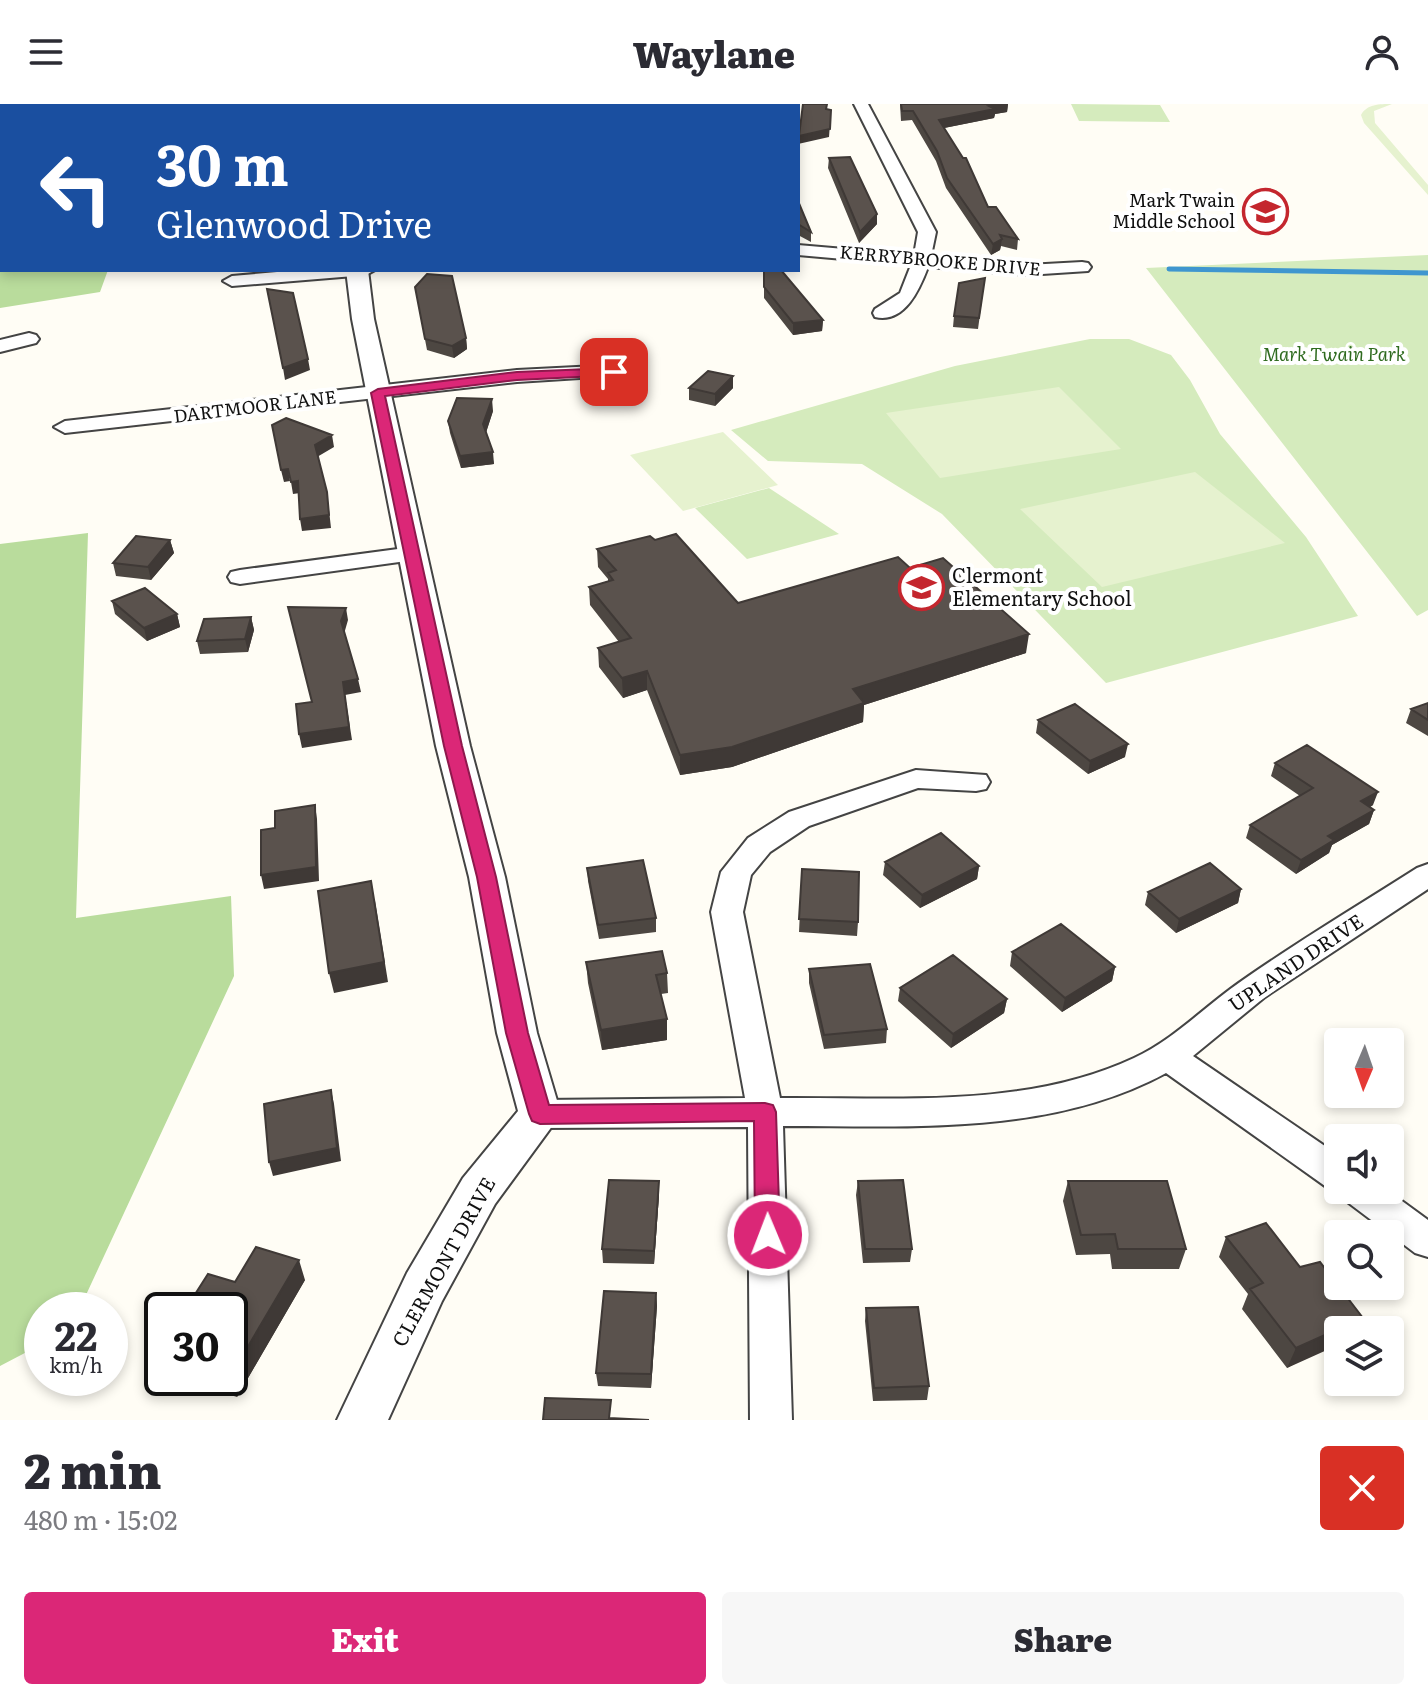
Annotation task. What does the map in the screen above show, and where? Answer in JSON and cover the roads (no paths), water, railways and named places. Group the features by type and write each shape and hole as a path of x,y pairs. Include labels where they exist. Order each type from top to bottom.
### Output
{"street":[{"path":"861,104 924,222 927,241 908,296 882,313"},
{"name":"KERRYBROOKE DRIVE","path":"800,250 1043,271 1082,267"},
{"path":"232,281 334,272"},
{"path":"357,272 378,393 453,746 487,877 517,1033 540,1114"},
{"path":"0,346 29,339"},
{"name":"DARTMOOR LANE","path":"65,427 517,376 636,370"},
{"path":"240,577 413,554"},
{"path":"771,1420 765,1112 727,912 736,872 759,845 799,819 916,779 976,782"},
{"name":"UPLAND DRIVE","path":"540,1114 995,1109 1126,1076 1168,1056 1231,1006 1428,875"},
{"path":"1168,1056 1324,1165"},
{"name":"CLERMONT DRIVE","path":"362,1420 424,1288 479,1191 540,1114"},
{"path":"1378,1204 1428,1241"}],"waterway":[{"path":"1169,269 1428,273"}],"place":[{"name":"Mark Twain Middle School","path":"1266,211"},
{"name":"Clermont Elementary School","path":"921,587"}],"park label":[{"name":"Mark Twain Park","path":"1334,355"}]}
